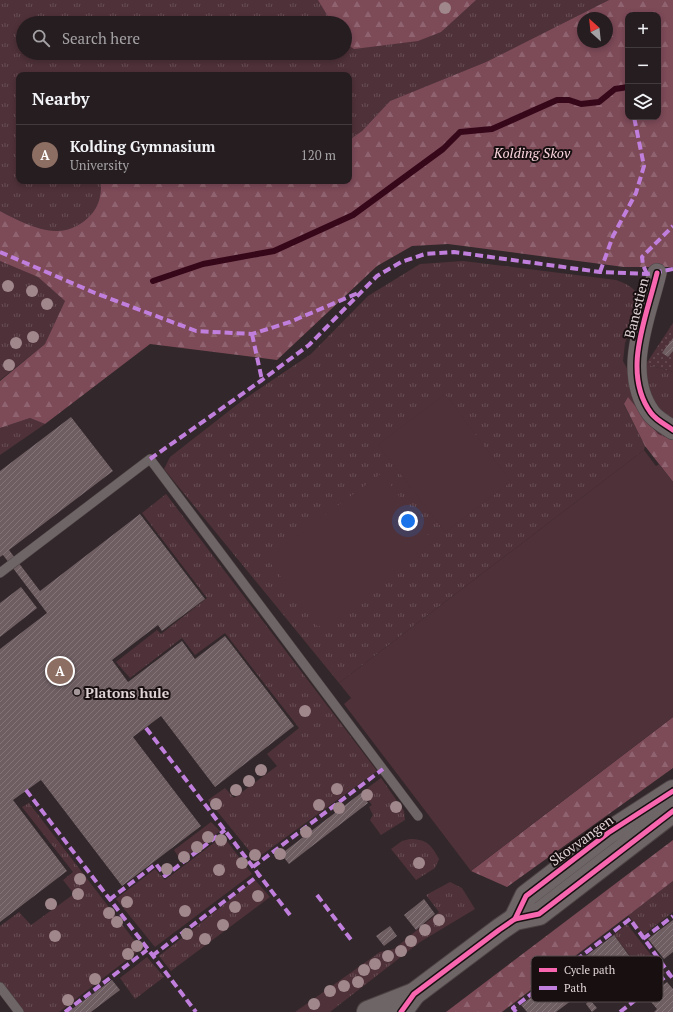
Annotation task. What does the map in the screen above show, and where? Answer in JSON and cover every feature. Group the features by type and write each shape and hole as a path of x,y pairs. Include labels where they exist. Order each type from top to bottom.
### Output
{"street":[{"name":"Banestien","path":"657,273 640,342 638,365 639,388 652,414 673,430"},
{"name":"Skovvangen","path":"515,919 526,896 608,833 673,791"},
{"name":"Skovvangen","path":"368,1012 414,994 515,919 539,914 673,810"},
{"name":"Skovvangen","path":"401,1012 414,994"}],"lane":[{"path":"0,573 150,459 418,816"},
{"path":"0,987 19,1012"}],"green space":[{"path":"0,0 609,0 585,12 577,12 577,16 486,62 390,101 362,131 352,138 352,72 16,72 16,184 101,184 101,193 95,210 77,226 63,231 34,227 0,211"},
{"path":"318,0 476,0 441,32 418,41 354,49 352,48 352,16 328,16"},
{"name":"Kolding Skov","path":"609,0 673,0 673,267 624,267 448,244 412,246 377,266 277,360 150,344 45,424 30,418 0,428 0,381 45,344 65,301 38,277 0,261 0,211 34,227 63,231 77,226 95,210 100,196 101,184 352,184 352,138 362,131 390,101 486,62 577,16 577,48 613,48 613,12 585,12"},
{"path":"0,261 38,277 65,301 45,344 0,380"},
{"path":"463,261 616,280 633,289 640,298 625,343 623,361 631,376 646,364 673,372 673,440 658,434 628,397 624,405 645,446 644,450 339,683 164,469 170,457 243,400 311,354 368,296 420,264"},
{"path":"673,323 673,372 646,364"},
{"path":"445,394 511,482 445,532 378,445"},
{"path":"628,397 658,434 673,440 673,482 645,446 624,404"},
{"path":"30,418 45,424 0,455 0,428"},
{"path":"644,450 656,466 659,464 673,482 673,717 471,871 344,704 351,698 339,683"},
{"path":"382,473 433,542 318,627 267,558"},
{"path":"166,494 377,771 256,859 208,800 225,788 234,798 277,766 267,754 299,728 225,633 195,655 182,638 130,678 116,662 157,630 161,634 207,598 142,513"},
{"path":"673,717 673,768 507,887 471,871"},
{"path":"381,778 404,811 405,820 381,835 370,820 373,815 369,807 372,805 362,792"},
{"path":"29,803 141,949 59,1012 23,1012 0,983 0,926 19,912 31,925 74,894 63,880 73,872 22,807"},
{"path":"211,822 220,831 181,861 174,850"},
{"path":"223,836 252,874 155,947 116,899 155,869 165,880"},
{"path":"410,839 421,840 428,844 439,859 435,868 416,880 391,849 402,841"},
{"path":"673,840 673,881 575,956 531,956 531,990 502,1012 446,1012"},
{"path":"255,880 270,897 171,971 159,956"},
{"path":"673,881 673,912 643,935 628,915"},
{"path":"450,882 462,888 475,909 420,942 330,1012 295,1012 380,952 394,949 439,912 426,895"},
{"path":"627,924 652,956 630,956 614,935"},
{"path":"147,957 164,977 135,999 120,978"}],"building":[{"path":"673,338 673,351 668,357 662,353"},
{"path":"71,417 113,471 9,550 40,591 140,514 205,599 162,631 158,625 112,660 128,682 182,641 195,659 225,636 294,726 215,787 161,716 133,737 201,826 122,886 41,780 13,800 67,871 0,922 0,649 47,613 3,555 0,557 0,471"},
{"path":"21,587 37,608 0,637 0,603"},
{"path":"361,793 368,803 289,864 281,854"},
{"path":"424,899 435,914 416,930 404,915"},
{"path":"673,920 673,952 664,959 648,939"},
{"path":"390,926 397,936 384,946 376,936"},
{"path":"614,935 629,956 586,956"},
{"path":"112,980 120,990 91,1012 68,1012"},
{"path":"667,982 673,989 673,1012 654,1012 657,1009 651,1002 663,1002 663,985"},
{"path":"531,997 531,1002 569,1002 556,1012 527,1012 521,1005"},
{"path":"588,1002 592,1002 597,1008 592,1012 586,1004"}],"waterway":[{"path":"153,281 203,264 274,251 353,215 443,149 460,132 492,129 557,100 569,100 581,104 599,102 615,89 625,87"}],"marked path":[{"path":"600,272 613,236 636,193 644,166 635,120"},
{"path":"647,274 643,265 642,257 673,226"},
{"path":"0,252 95,293 196,331 252,334 290,322 358,293"},
{"path":"150,459 309,345 377,276 401,262 425,254 454,252 600,272 647,274 673,269"},
{"path":"252,334 262,380"},
{"path":"146,728 290,915"},
{"path":"253,867 383,769"},
{"path":"26,790 196,1012"},
{"path":"109,900 156,864 165,876 225,830"},
{"path":"152,956 259,875"},
{"path":"317,895 352,941"},
{"path":"643,939 673,916"},
{"path":"581,956 630,919 657,956"},
{"path":"65,1012 147,950"},
{"path":"663,965 673,979"},
{"path":"663,979 669,974"},
{"path":"516,1012 513,1008 531,994"},
{"path":"620,1012 633,1002"}],"cycle path":[{"path":"657,273 639,344 637,362 638,380 642,397 653,416 673,430"},
{"path":"515,919 526,896 608,833 673,791"},
{"path":"401,1012 414,994 499,930 515,919 539,914 673,811"}],"place":[{"name":"Kolding Gymnasium","path":"60,671"},
{"name":"Platons hule","path":"77,692"}]}
